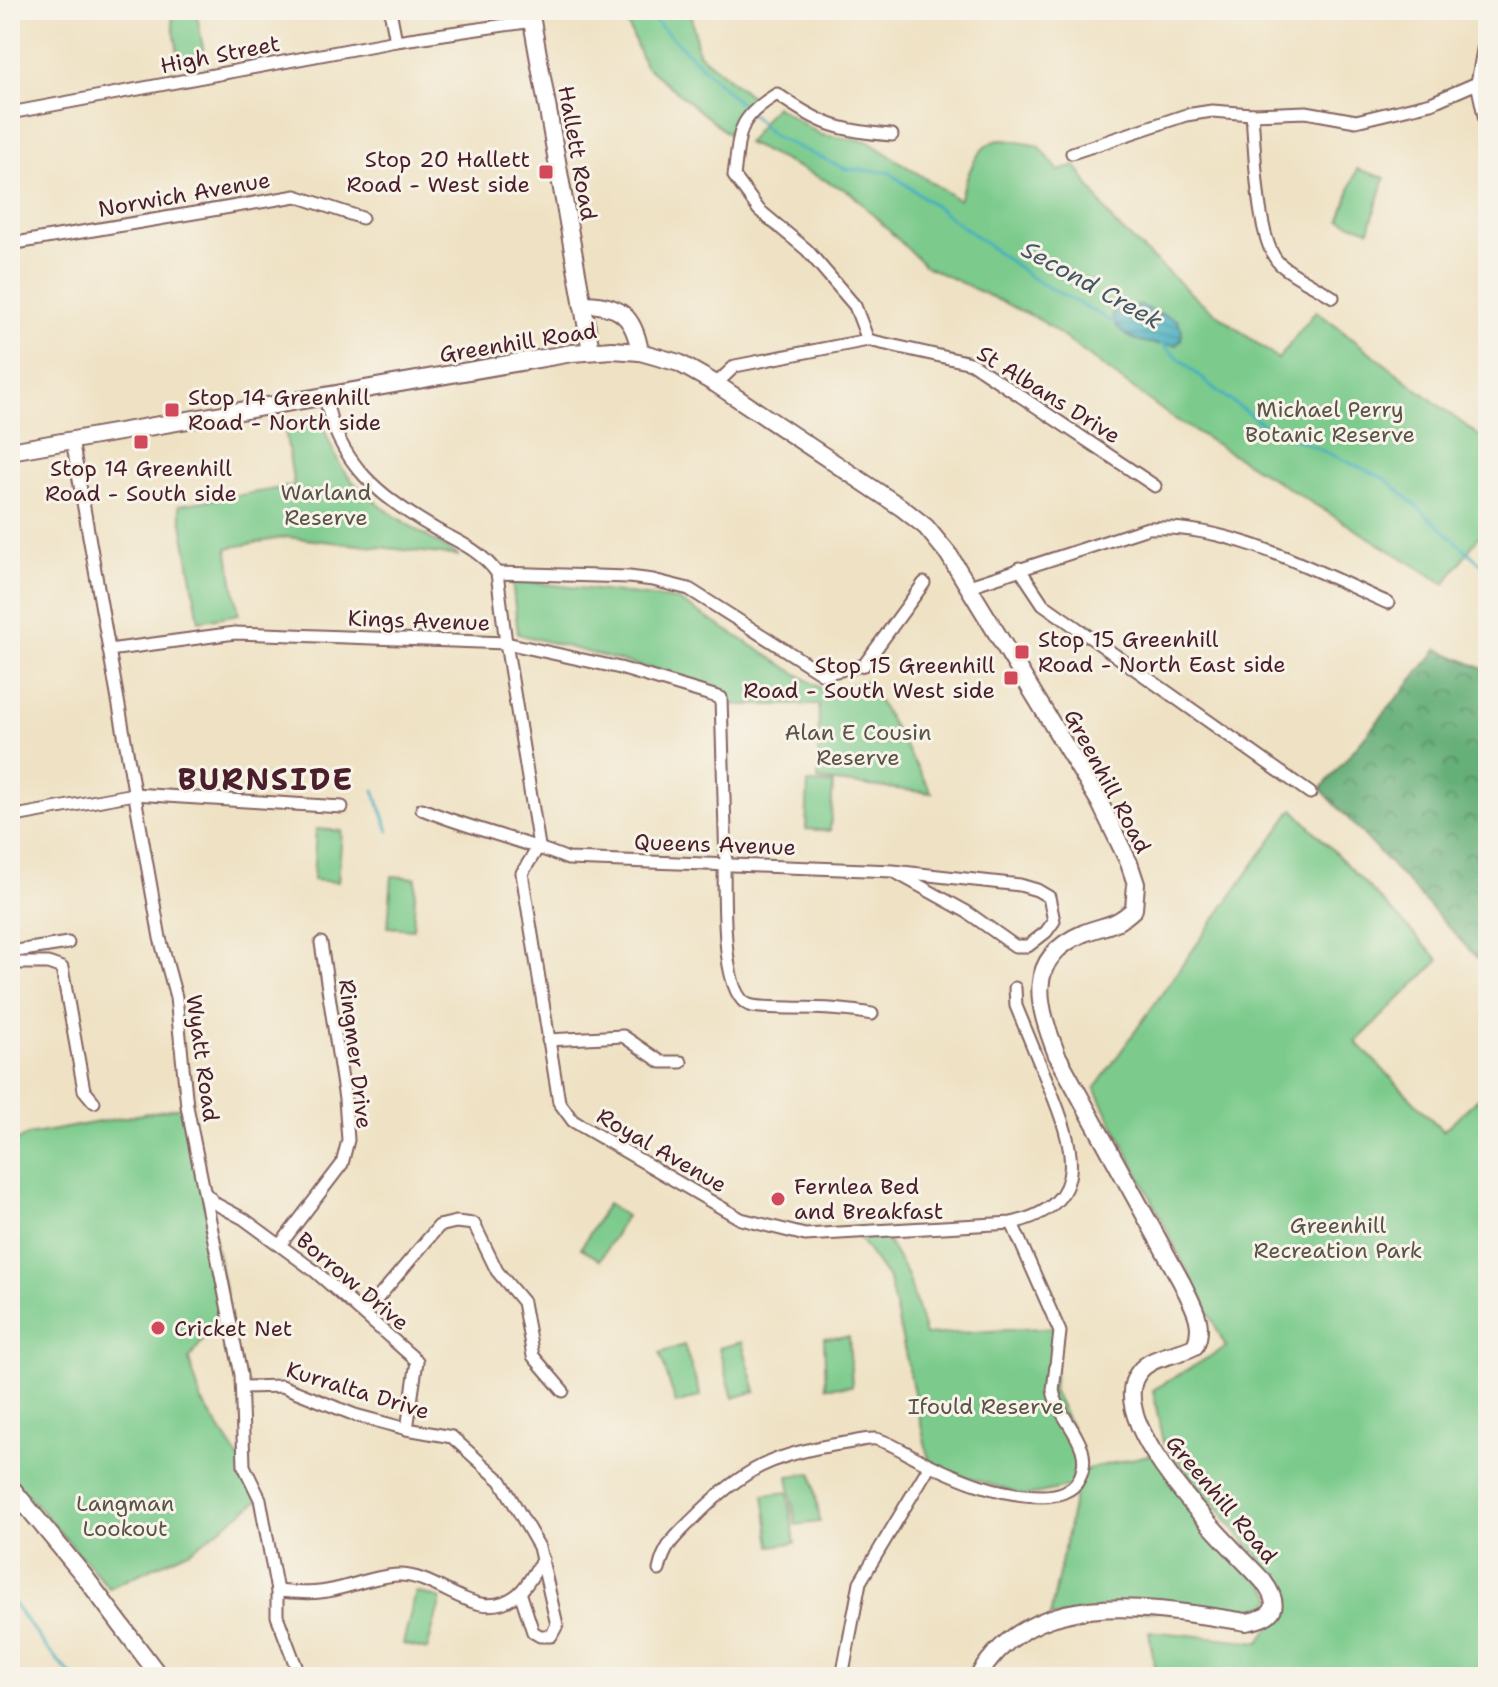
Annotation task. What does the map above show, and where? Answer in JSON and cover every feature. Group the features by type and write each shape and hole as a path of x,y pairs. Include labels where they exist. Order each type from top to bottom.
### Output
{"main road":[{"name":"Hallett Road","path":"532,16 591,351"},
{"path":"582,304 597,304 625,314 634,324 640,352"},
{"name":"Greenhill Road","path":"10,451 591,351 640,352 679,363 716,384 902,508 926,527 949,555 1076,760 1129,863 1136,884 1134,909 1120,922 1083,934 1053,953 1043,971 1039,990 1042,1015 1057,1055 1175,1270 1199,1321 1200,1335 1195,1346 1152,1361 1138,1372 1133,1399 1143,1437 1173,1480 1263,1581 1275,1602 1273,1610 1263,1619 1246,1622 1129,1609 1100,1609 1050,1617 1029,1625 1008,1640 989,1657 978,1677"},
{"path":"10,1486 85,1577 160,1677"}],"street":[{"path":"390,10 396,41"},
{"name":"High Street","path":"10,113 532,16"},
{"path":"1488,22 1477,83 1488,134"},
{"path":"1072,153 1186,115 1212,111 1252,114 1306,112 1356,121 1431,103 1477,83"},
{"path":"716,384 735,366 868,340 855,306 807,250 759,210 734,176 739,132 746,119 755,107 777,94 811,118 852,132 892,135"},
{"path":"1252,114 1263,230 1269,251 1279,264 1333,297"},
{"name":"Norwich Avenue","path":"10,244 296,196 362,218"},
{"name":"St Albans Drive","path":"868,340 971,363 1155,486"},
{"path":"325,396 332,427 350,460 399,509 486,557 497,573 539,846"},
{"name":"Wyatt Road","path":"72,440 160,938 176,997 187,1106 242,1387 244,1466 260,1499 277,1591 277,1616 300,1677"},
{"path":"969,586 1148,528 1171,526 1249,543 1388,603"},
{"path":"1019,568 1043,604 1310,793"},
{"path":"497,573 629,577 689,589 823,674 864,665 924,583"},
{"name":"Kings Avenue","path":"109,650 235,633 506,643 620,668 721,698 725,864"},
{"path":"10,817 134,794 342,807"},
{"name":"Queens Avenue","path":"422,809 539,846 568,859 893,871 1029,887 1049,897 1054,921 1028,946 1015,946 967,912 893,871"},
{"name":"Royal Avenue","path":"539,846 522,873 559,1102 573,1121 741,1219 805,1235 1012,1223 1033,1218 1058,1202 1072,1167 1067,1136 1016,1006 1015,988"},
{"path":"725,864 728,957 735,993 751,1006 842,1009 872,1014"},
{"path":"10,952 68,943"},
{"name":"Ringmer Drive","path":"280,1245 342,1164 348,1140 345,1099 321,943"},
{"path":"10,963 48,963 62,968 84,1090 94,1102"},
{"path":"548,1040 623,1036 661,1062 681,1062"},
{"name":"Borrow Drive","path":"206,1194 316,1272 417,1361 407,1429"},
{"path":"365,1313 439,1226 456,1222 474,1224 497,1271 523,1302 533,1356 563,1391"},
{"path":"659,1570 662,1553 670,1542 722,1490 758,1466 806,1448 876,1439 969,1483 1012,1495 1053,1496 1066,1492 1077,1483 1084,1453 1054,1399 1060,1332 1012,1223"},
{"name":"Kurralta Drive","path":"242,1387 282,1386 355,1415 452,1437 501,1481 539,1547 557,1625 551,1636 533,1632 520,1592"},
{"path":"842,1677 860,1582 930,1465"},
{"path":"277,1591 320,1592 398,1575 431,1582 474,1604 496,1604 520,1592 543,1559"}],"green space":[{"path":"196,10 204,53 179,58 171,14"},
{"path":"622,10 691,10 698,53 754,99 728,134 645,66"},
{"name":"Michael Perry Botanic Reserve","path":"775,106 821,135 867,141 959,200 973,163 992,142 1006,140 1039,146 1059,171 1076,166 1114,223 1197,299 1278,359 1316,311 1488,443 1488,524 1445,584 1170,416 1039,319 925,266 850,192 747,143"},
{"path":"1357,169 1385,178 1369,230 1340,220"},
{"name":"Warland Reserve","path":"319,416 339,463 361,490 393,515 459,556 287,537 227,548 239,614 199,621 179,505 294,486 284,423"},
{"name":"Alan E Cousin Reserve","path":"512,580 678,600 825,691 867,681 932,793 818,780 819,705 734,705 724,688 518,634"},
{"path":"1438,649 1488,671 1488,970 1321,789"},
{"path":"808,783 833,784 830,831 806,829"},
{"name":"Greenhill Recreation Park","path":"1293,809 1439,960 1356,1042 1443,1131 1488,1089 1488,1677 1156,1677 1149,1631 1260,1642 1290,1596 1163,1443 1153,1390 1226,1347 1095,1088"},
{"path":"316,829 342,831 338,882 313,880"},
{"path":"392,876 416,878 413,929 388,927"},
{"name":"Langman Lookout","path":"187,1106 228,1306 189,1359 201,1400 244,1466 260,1499 191,1550 109,1588 10,1475 10,1144 28,1135"},
{"path":"607,1204 626,1216 600,1260 581,1248"},
{"name":"Ifould Reserve","path":"881,1230 908,1276 925,1335 1058,1327 1053,1390 1072,1429 1083,1470 1153,1454 1273,1595 1263,1619 1158,1611 1050,1617 1077,1485 1025,1496 930,1465 889,1280 854,1231"},
{"path":"849,1337 852,1386 826,1387 824,1338"},
{"path":"742,1342 756,1391 733,1398 719,1348"},
{"path":"684,1345 701,1396 676,1404 660,1353"},
{"path":"812,1473 820,1522 796,1525 788,1476"},
{"path":"788,1492 795,1543 771,1546 764,1495"},
{"path":"416,1592 441,1599 427,1650 403,1644"}],"water":[{"path":"1141,306 1177,320 1182,331 1181,340 1176,345 1146,343 1120,330 1112,313 1123,307"}],"waterway":[{"name":"Second Creek","path":"644,10 773,136 846,169 889,172 1035,280 1115,323"},
{"name":"Second Creek","path":"1162,344 1216,390 1264,425 1386,479 1488,570"},
{"path":"374,790 389,831"},
{"path":"10,1599 48,1650 73,1677"}],"place":[{"name":"Stop 20 Hallett Road - West side","path":"546,172"},
{"name":"Stop 14 Greenhill Road - North side","path":"172,410"},
{"name":"Stop 14 Greenhill Road - South side","path":"141,442"},
{"name":"Stop 15 Greenhill Road - North East side","path":"1022,652"},
{"name":"Stop 15 Greenhill Road - South West side","path":"1011,678"},
{"name":"Fernlea Bed and Breakfast","path":"778,1199"},
{"name":"Cricket Net","path":"158,1328"}],"district":[{"name":"BURNSIDE","path":"266,780"}]}
